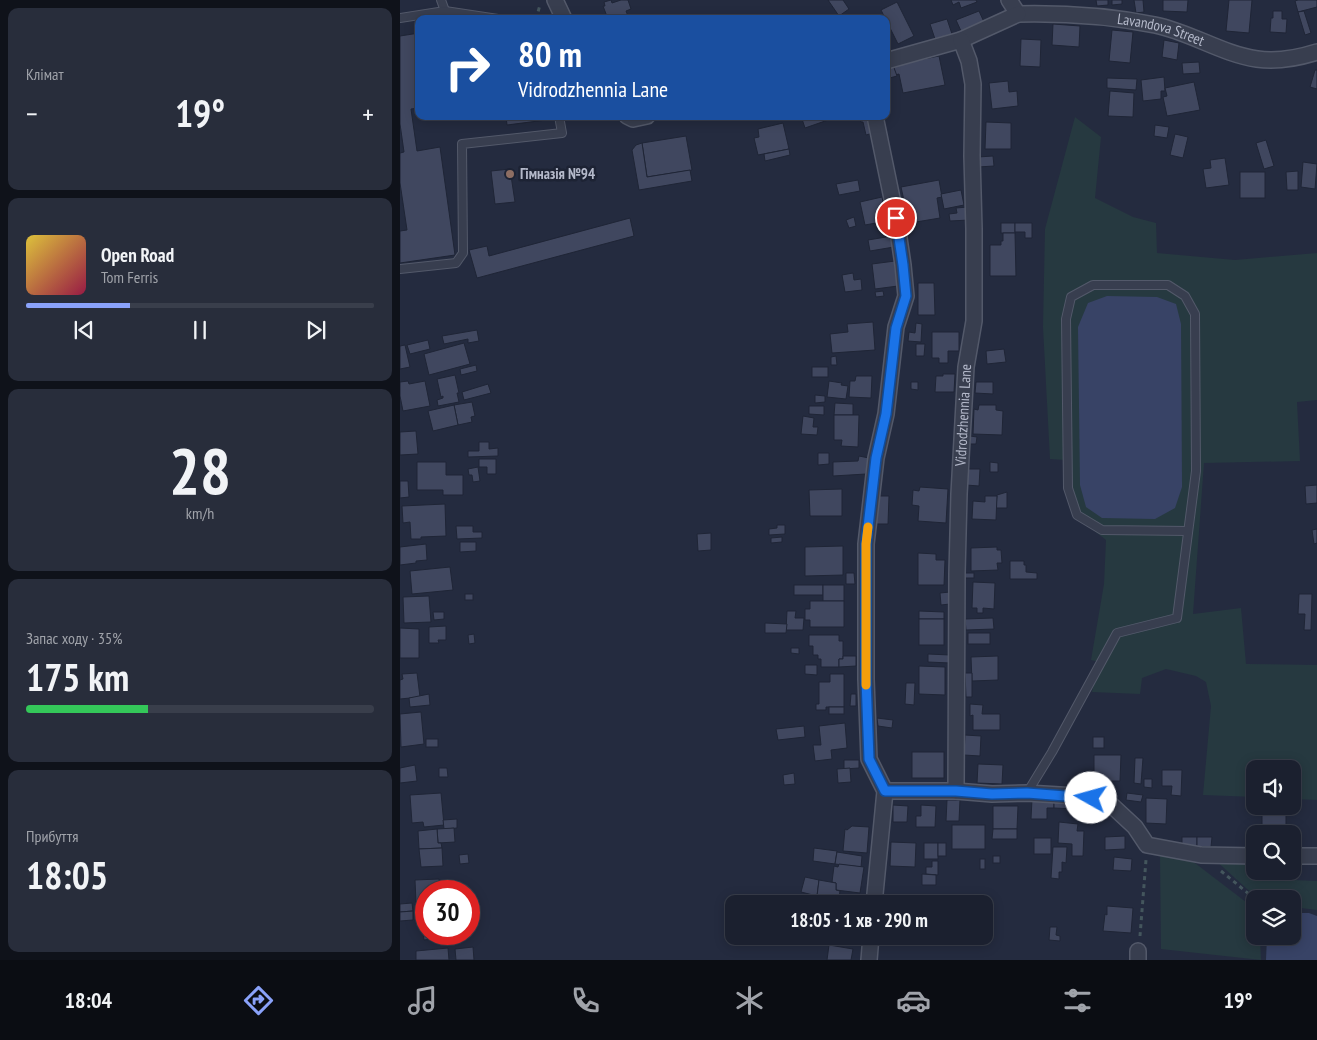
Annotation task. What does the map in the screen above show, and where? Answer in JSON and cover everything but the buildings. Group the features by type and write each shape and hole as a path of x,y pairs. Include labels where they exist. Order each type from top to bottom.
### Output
{"street":[{"path":"555,0 562,15"},
{"path":"890,59 962,40 1018,14 1009,0"},
{"name":"Lavandova Street","path":"1018,14 1053,14 1110,18 1157,25 1257,59 1287,60 1317,52"},
{"name":"Vidrodzhennia Lane","path":"956,791 959,494 966,367 974,321 973,84 962,40"},
{"path":"875,895 885,791 869,759 866,679 866,544 876,458 886,414 896,328 906,296 896,218 876,120"},
{"path":"885,791 1027,793 1076,796 1107,801 1135,827 1147,846 1201,855 1246,856"},
{"path":"1301,856 1317,856"},
{"path":"869,960 870,945"}],"lane":[{"path":"442,0 445,11"},
{"path":"419,15 445,11 472,15"},
{"path":"400,18 415,16"},
{"path":"400,269 456,262 463,253 462,144 562,133 560,120"},
{"path":"1027,793 1052,752 1117,633 1178,618 1196,471 1194,314 1185,296 1168,285 1093,284 1071,296 1066,319 1068,488 1078,515 1102,530 1188,531"}],"path":[{"path":"1138,956 1147,846"},
{"path":"1201,855 1246,892"}],"shaded area":[{"path":"1075,117 1101,137 1095,198 1133,217 1156,223 1157,253 1235,260 1317,253 1317,400 1297,402 1300,461 1204,463 1193,614 1241,608 1246,664 1317,665 1317,800 1301,799 1301,760 1246,760 1246,797 1203,795 1211,706 1206,682 1196,676 1166,669 1142,678 1140,694 1092,692 1099,662 1091,660 1104,584 1106,540 1074,515 1065,460 1050,459 1043,327 1045,229"},
{"path":"1160,855 1191,860 1246,902 1246,945 1260,945 1261,960 1161,949"},
{"path":"1213,858 1246,861 1246,880 1317,881 1317,910 1301,908 1301,890 1248,890"}],"water":[{"path":"1107,296 1157,297 1176,304 1181,324 1182,487 1175,508 1155,519 1102,518 1086,507 1080,485 1078,327 1088,303"},
{"path":"1301,913 1317,916 1317,960 1266,960 1267,945 1301,945"}],"slow traffic":[{"path":"866,685 866,544 868,527"}],"place":[{"name":"Гімназія №94","path":"510,174"}],"route":[{"path":"896,218 906,296 896,328 886,414 876,458 866,544 866,679 869,759 885,791 1027,793 1091,798"}]}
